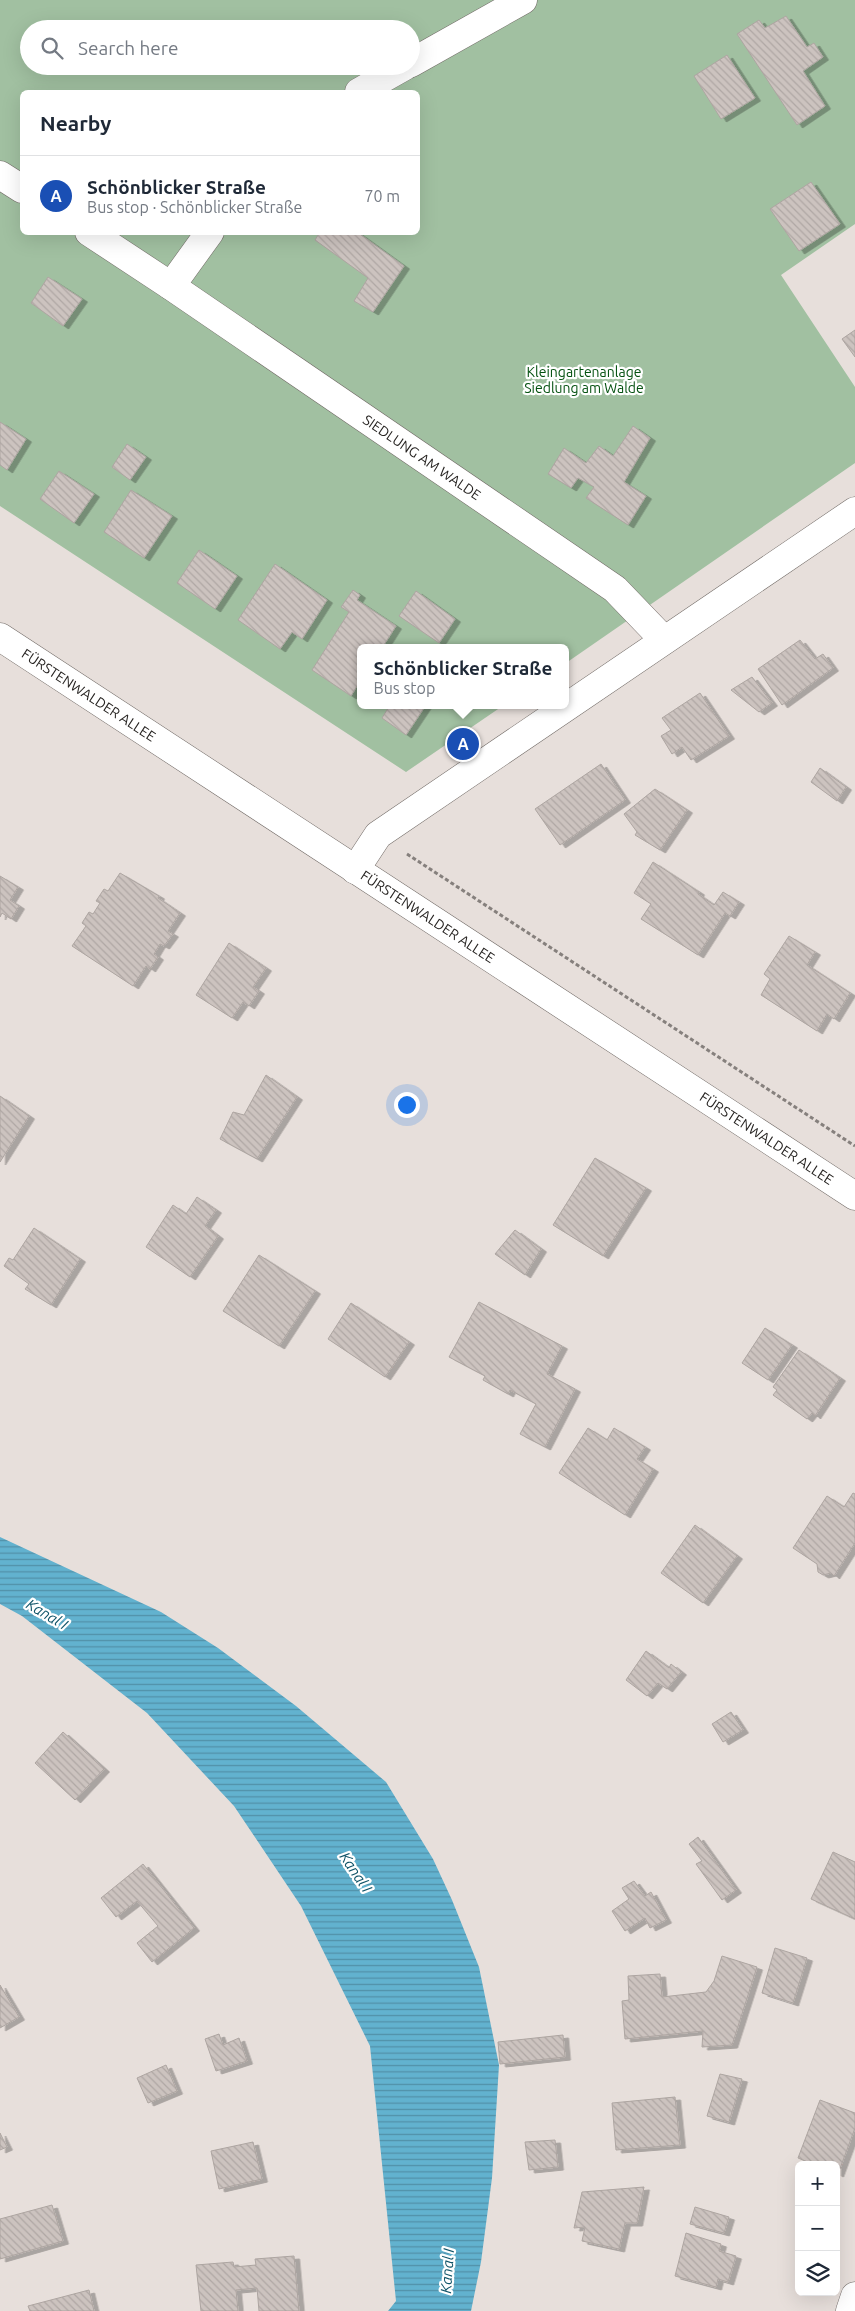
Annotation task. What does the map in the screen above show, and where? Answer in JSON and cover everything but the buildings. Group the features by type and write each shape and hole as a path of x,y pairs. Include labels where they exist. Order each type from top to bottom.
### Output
{"main road":[{"path":"420,58 523,0"},
{"path":"363,90 389,75"},
{"path":"0,175 20,189"},
{"name":"SIEDLUNG AM WALDE","path":"94,235 615,589 664,640"},
{"path":"171,286 208,235"},
{"path":"569,705 855,511"},
{"name":"FÜRSTENWALDER ALLEE","path":"0,637 855,1196"},
{"path":"356,870 378,835 563,709"},
{"path":"850,2311 855,2296"}],"path":[{"path":"378,835 855,1146"}],"green space":[{"name":"Kleingartenanlage Siedlung am Walde","path":"0,0 855,0 855,224 781,275 855,387 855,463 569,661 569,644 357,644 357,709 498,709 406,772 0,506"}],"water":[{"name":"Kanal I","path":"0,1537 161,1612 218,1648 296,1706 386,1782 433,1859 479,1967 499,2065 492,2178 481,2262 471,2311 388,2311 396,2301 370,2046 301,1906 234,1806 147,1713 22,1616 0,1604"}],"place":[{"name":"Schönblicker Straße","path":"463,744"}]}
